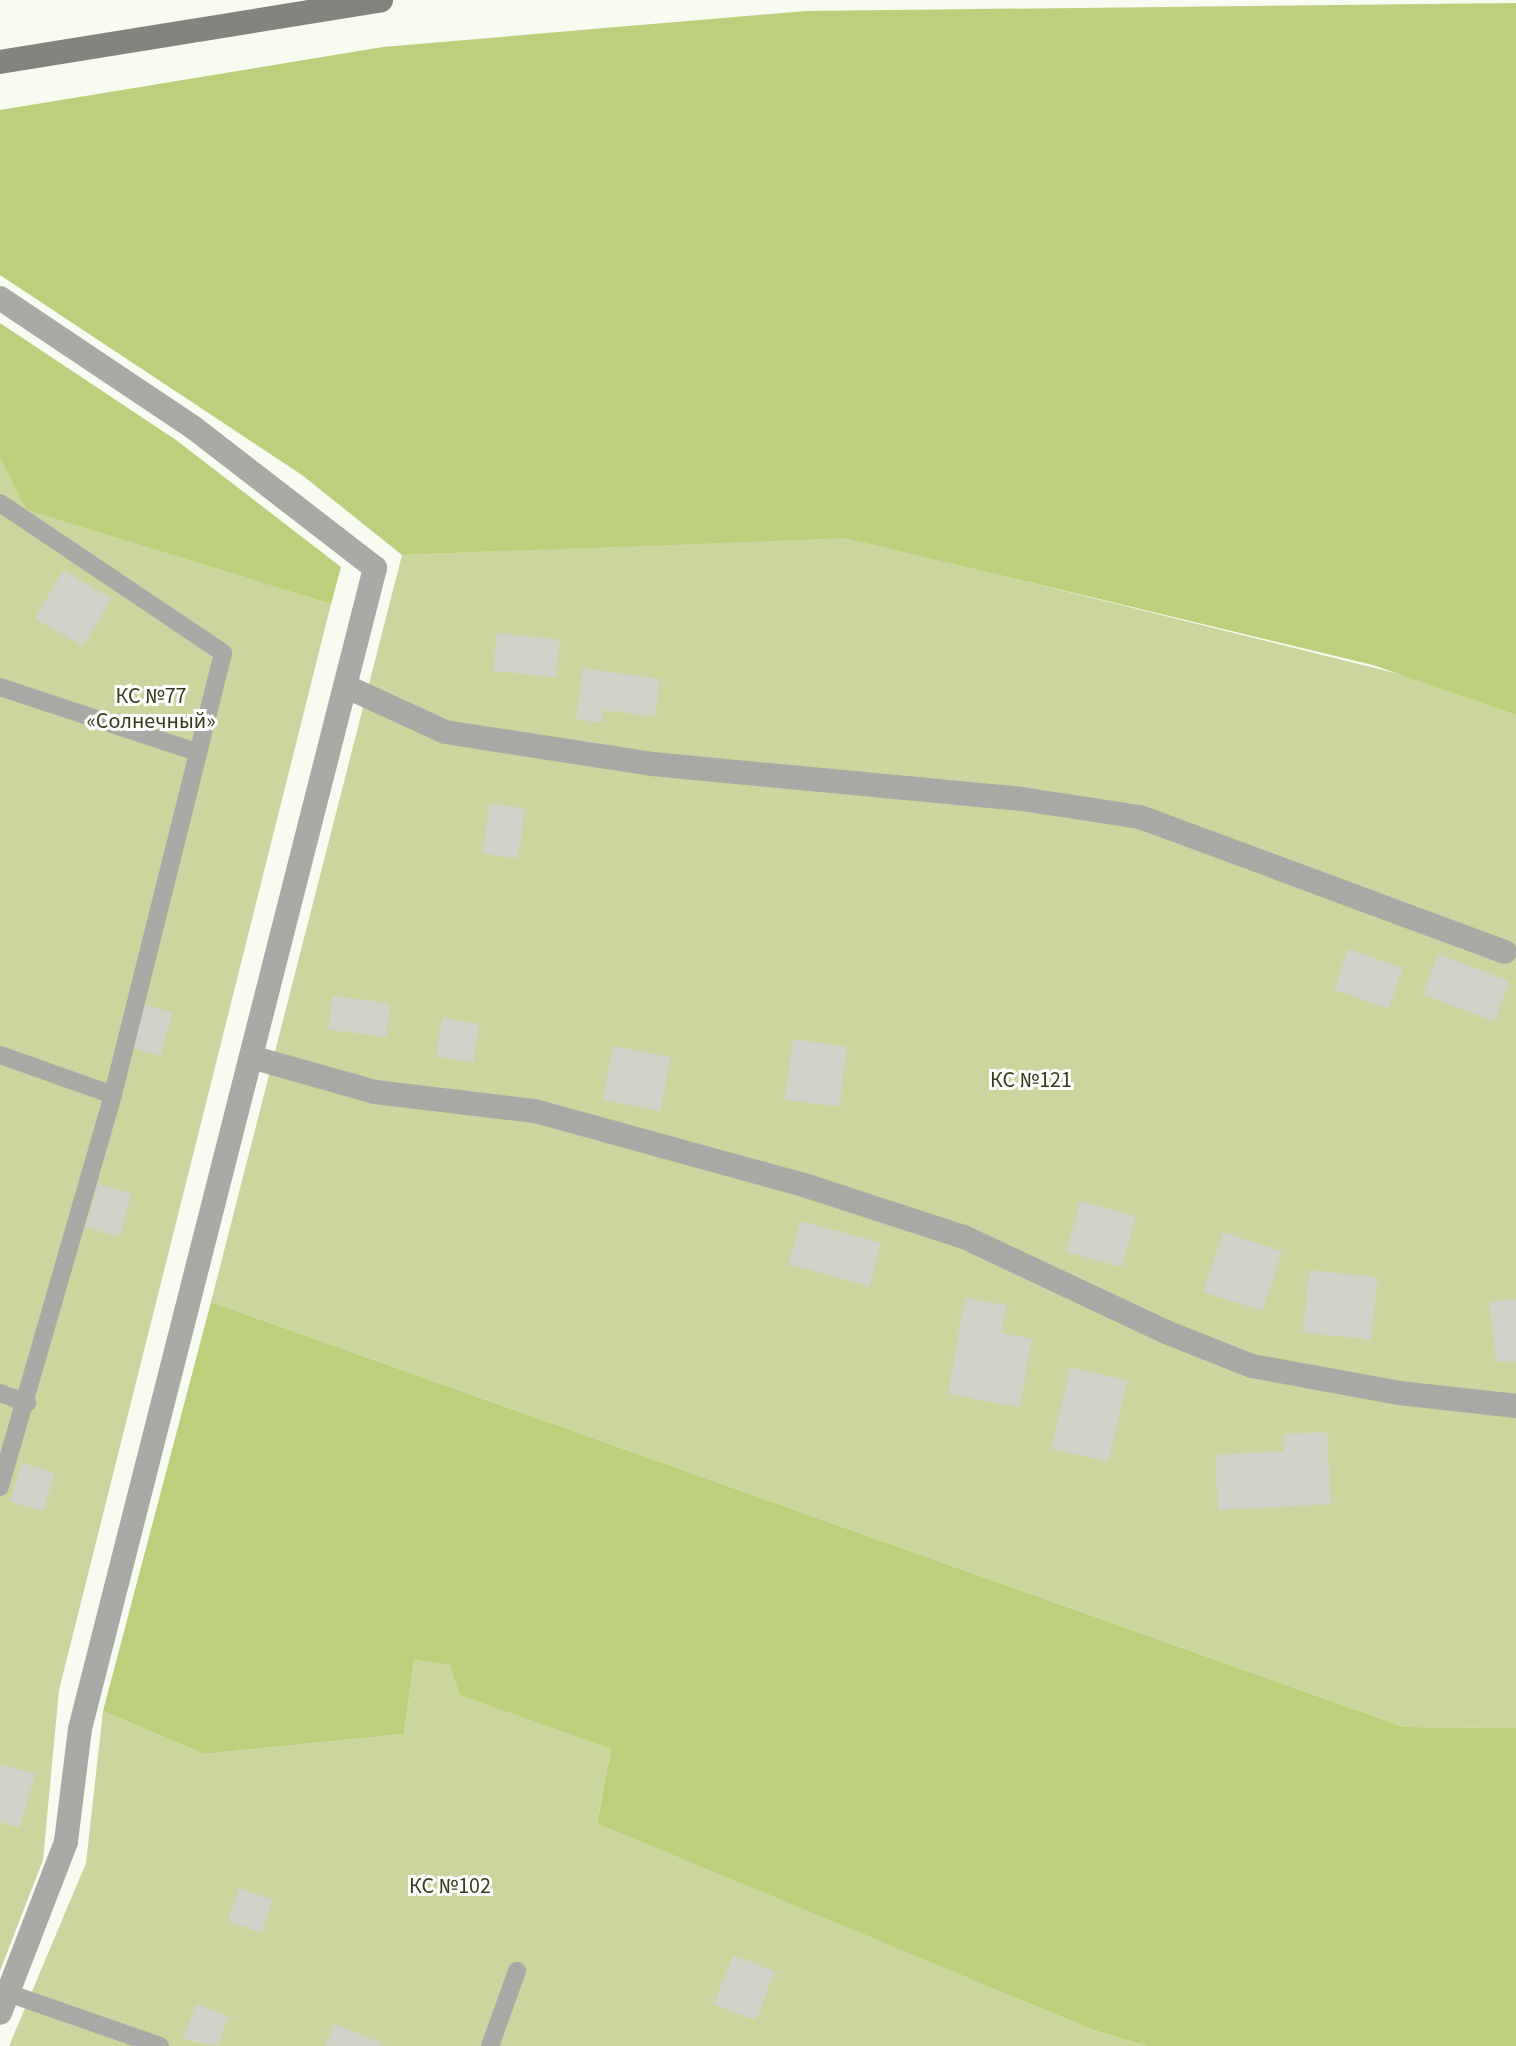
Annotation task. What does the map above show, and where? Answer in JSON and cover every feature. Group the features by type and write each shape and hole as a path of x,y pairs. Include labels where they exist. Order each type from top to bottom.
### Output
{"main road":[{"path":"0,62 381,0"}],"street":[{"path":"0,298 194,428 375,568 80,1729 66,1842 4,2003"},
{"path":"345,686 445,732 652,764 1022,799 1140,817 1505,952"},
{"path":"251,1057 375,1092 535,1111 810,1187 964,1237 1166,1332 1252,1366 1399,1393 1516,1406"}],"lane":[{"path":"0,503 223,653 113,1095 27,1403 0,1487"},
{"path":"0,687 197,752"},
{"path":"0,1055 113,1095"},
{"path":"0,1393 27,1403"},
{"path":"490,2046 517,1971"},
{"path":"4,2003 160,2046"}],"green space":[{"path":"1516,3 1516,715 1373,665 846,538 402,555 302,475 0,275 0,110 383,47 806,11"},
{"path":"0,323 176,440 341,567 331,604 27,510 0,458"},
{"name":"КС №77 «Солнечный»","path":"0,458 28,510 331,604 59,1690 43,1860 0,1971"},
{"name":"КС №121","path":"846,537 1403,675 1516,715 1516,1728 1404,1727 211,1302 402,555"},
{"path":"211,1302 1404,1727 1516,1728 1516,2046 1147,2046 1093,2030 597,1823 611,1749 460,1695 450,1665 414,1660 404,1734 204,1754 103,1711"},
{"name":"КС №102","path":"414,1660 450,1665 461,1695 611,1749 597,1822 1093,2030 1147,2046 9,2046 86,1863 103,1711 204,1754 404,1734"}],"building":[{"path":"63,570 111,598 83,646 35,618"},
{"path":"497,633 560,640 556,677 493,671"},
{"path":"583,668 660,679 655,717 603,710 601,723 576,719"},
{"path":"490,803 526,809 518,859 482,853"},
{"path":"1348,949 1403,968 1389,1009 1334,990"},
{"path":"1438,954 1510,982 1494,1022 1423,994"},
{"path":"332,996 391,1003 386,1037 328,1030"},
{"path":"142,1004 173,1013 160,1056 130,1047"},
{"path":"442,1018 480,1024 473,1062 436,1057"},
{"path":"793,1039 847,1047 839,1107 785,1099"},
{"path":"613,1046 671,1057 660,1111 603,1100"},
{"path":"98,1184 132,1194 119,1237 86,1227"},
{"path":"1080,1201 1136,1216 1122,1267 1066,1252"},
{"path":"800,1221 881,1243 869,1286 788,1264"},
{"path":"1223,1232 1282,1251 1262,1311 1204,1292"},
{"path":"1309,1270 1378,1277 1371,1340 1302,1333"},
{"path":"965,1298 1007,1305 1002,1333 1032,1339 1020,1407 948,1394"},
{"path":"1516,1299 1516,1361 1497,1363 1489,1302"},
{"path":"1070,1367 1127,1380 1109,1462 1051,1449"},
{"path":"1327,1432 1331,1504 1218,1510 1215,1455 1284,1451 1283,1434"},
{"path":"21,1463 55,1473 44,1511 10,1501"},
{"path":"0,1764 35,1774 20,1828 0,1822"},
{"path":"239,1888 273,1900 262,1933 228,1921"},
{"path":"733,1955 775,1971 756,2021 714,2004"},
{"path":"196,2004 229,2016 218,2046 183,2039"},
{"path":"334,2024 382,2043 381,2046 325,2046"}]}
